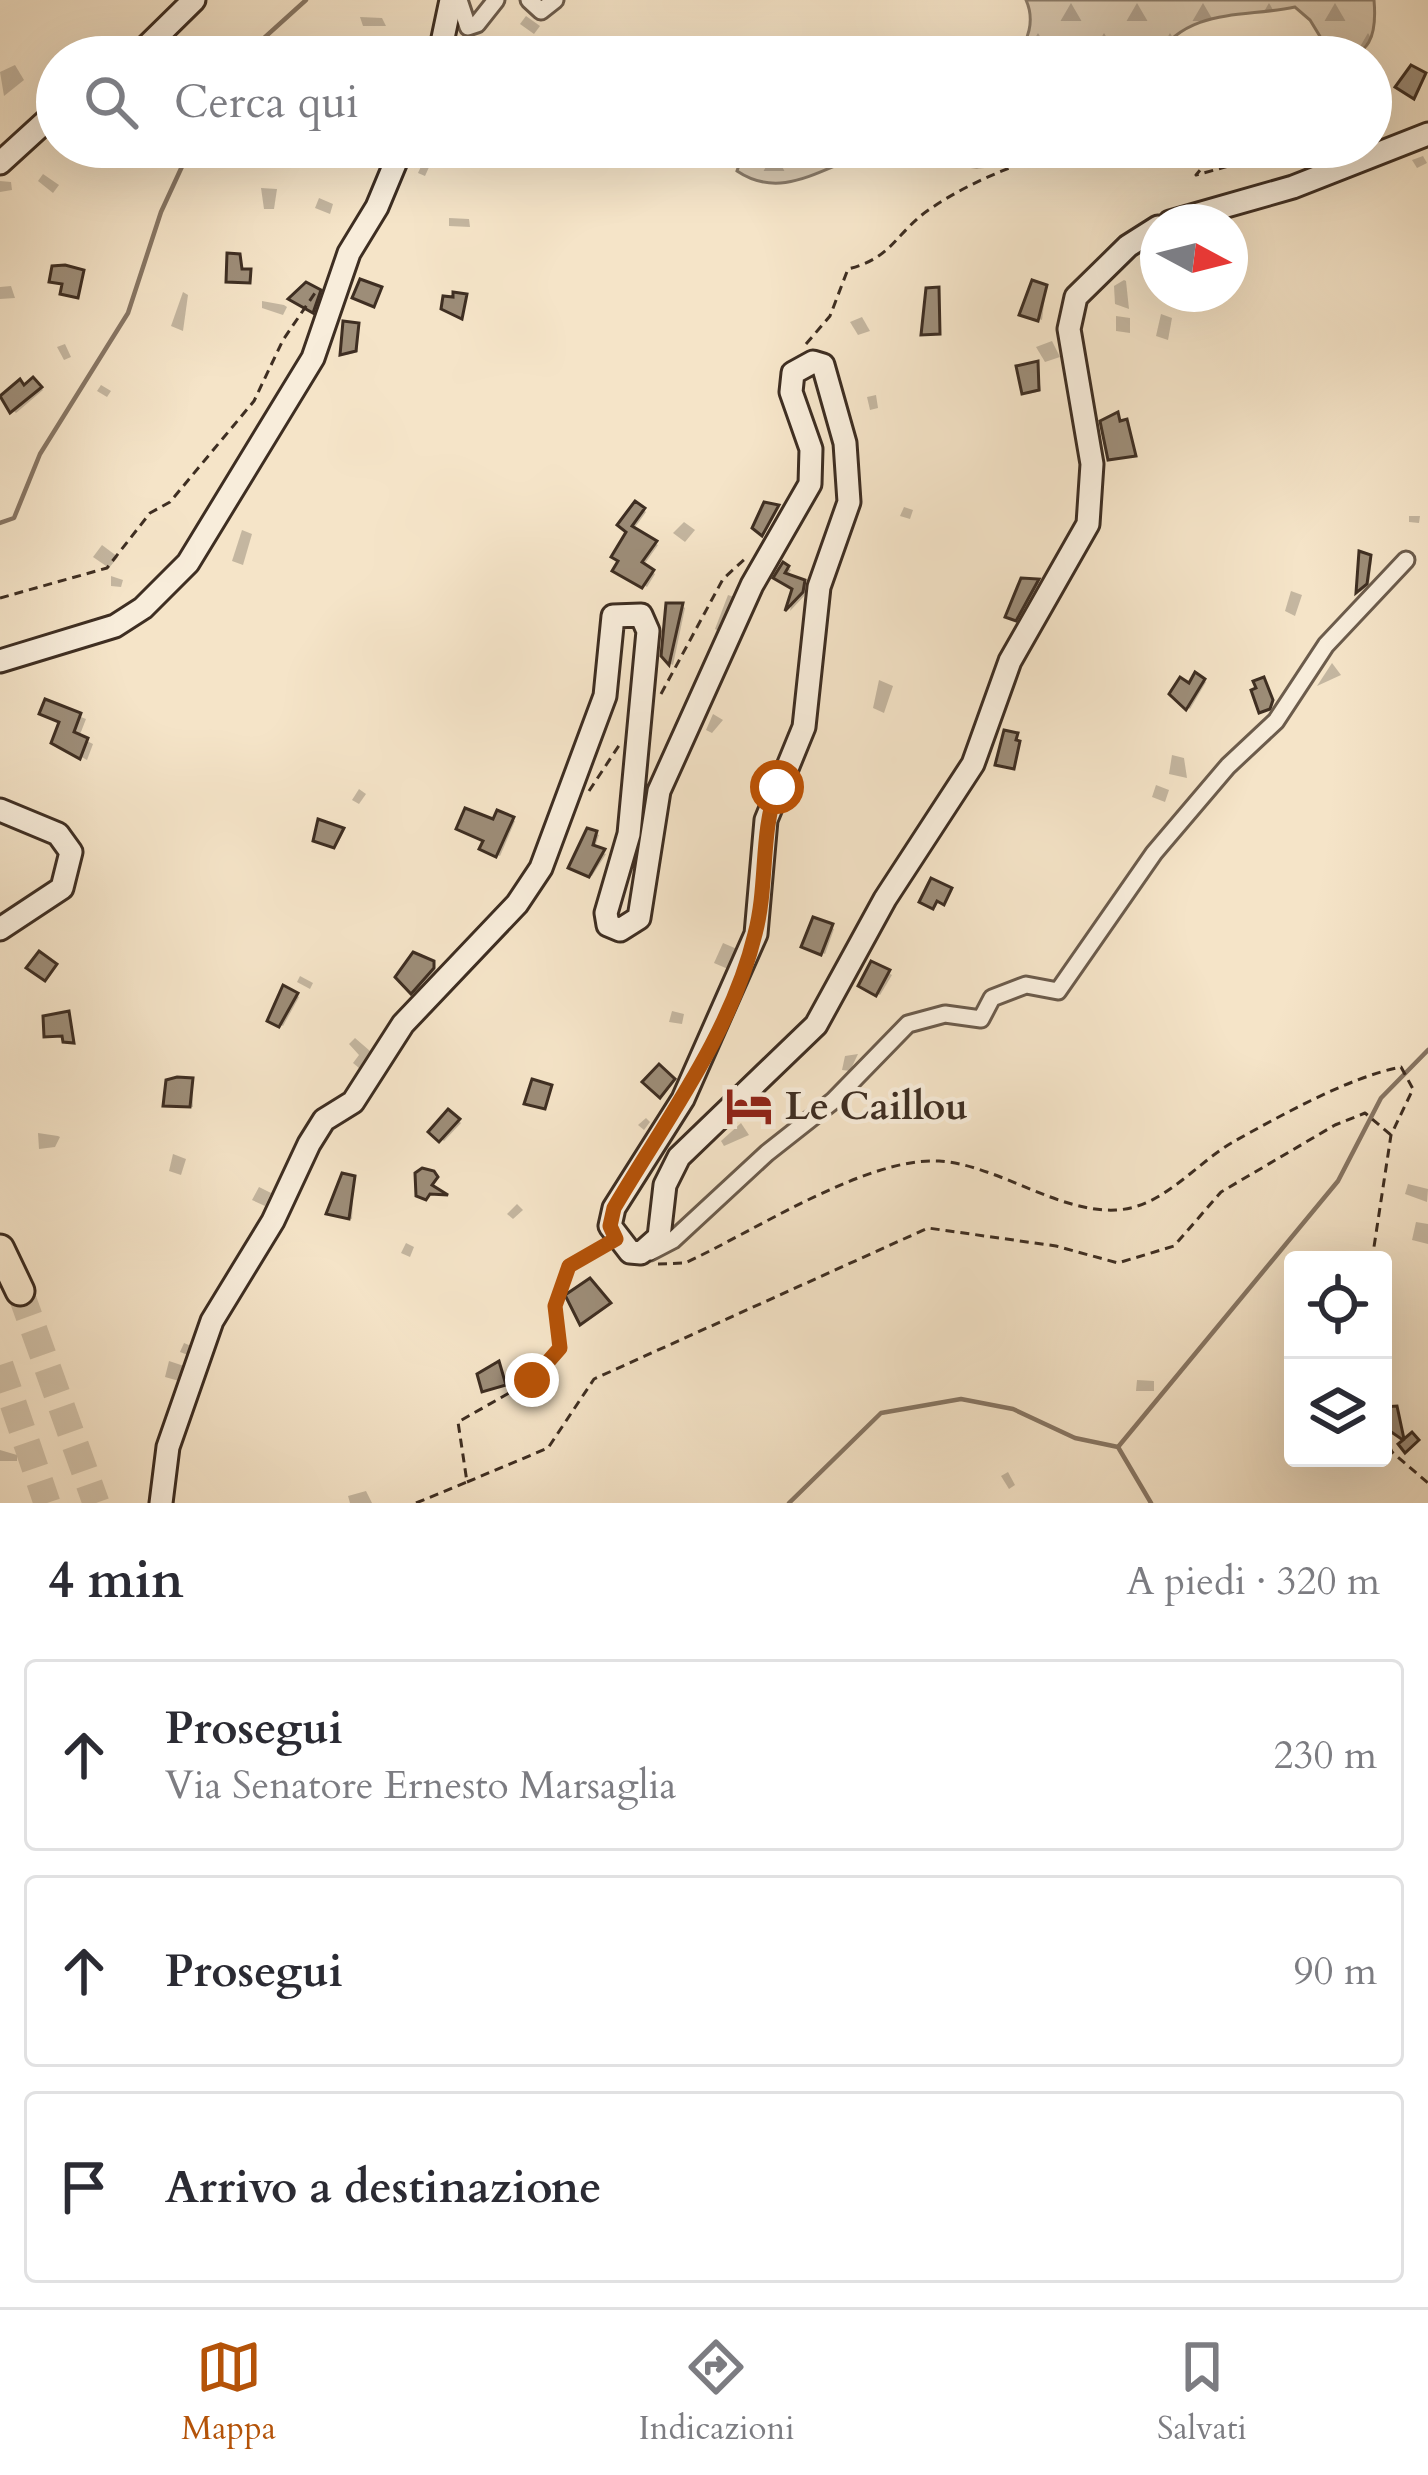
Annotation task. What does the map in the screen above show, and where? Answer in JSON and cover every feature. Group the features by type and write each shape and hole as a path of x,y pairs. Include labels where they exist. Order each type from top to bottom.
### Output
{"highway":[{"path":"0,1250 20,1291"}],"street":[{"path":"157,36 194,0"},
{"path":"455,0 468,27 477,24 496,0"},
{"path":"445,36 455,0"},
{"path":"529,0 541,11 555,0"},
{"path":"0,163 36,130"},
{"path":"1392,148 1428,134"},
{"path":"0,662 115,626 143,608 188,563 313,358 341,273 392,168"},
{"path":"1233,204 1341,168"},
{"path":"629,1248 659,1237 665,1185 679,1157 816,1024 885,898 974,764 1010,661 1088,524 1091,464 1069,329 1076,297 1140,238"},
{"path":"161,1503 168,1447 212,1321 273,1221 309,1144 325,1120 353,1102 403,1024 517,904 541,868 605,696 613,616 641,615 648,632 629,834 606,914 608,925 620,930 639,918 658,791 752,585 810,484 805,418 791,392 794,373 805,364 823,365 835,398 849,502 819,587 804,727 766,820 756,934 683,1099 614,1208 610,1226 629,1248"},
{"path":"629,1248 673,1240 832,1101 908,1024 945,1014 982,1019 992,998 1026,985 1058,992 1154,853 1228,766 1276,722 1326,645 1406,560"},
{"path":"0,810 58,834 70,852 62,887 0,929"}],"path":[{"path":"805,364 803,347 830,316 848,269 878,262 923,213 945,199 1020,168"},
{"path":"1202,168 1196,175 1222,168"},
{"path":"0,598 107,568 150,513 170,502 254,400 283,340 320,284"},
{"path":"642,700 652,708 723,578 754,551"},
{"path":"467,1482 458,1421 532,1380 560,1348 555,1306 569,1266 629,1248 644,1264 685,1263 843,1181 938,1161 1041,1188 1067,1203 1118,1210 1186,1182 1229,1144 1373,1072 1401,1067 1413,1089 1391,1135 1373,1251"},
{"path":"416,1503 548,1448 594,1378 928,1228 1056,1246 1118,1263 1174,1246 1221,1192 1335,1125 1365,1114 1391,1135"},
{"path":"1392,1452 1428,1483"}],"green space":[{"path":"1026,0 1374,0 1371,36 1320,36 1295,7 1218,17 1176,36 1027,36 1030,15"},
{"path":"738,168 832,168 775,183"}],"building":[{"path":"1411,65 1426,73 1414,99 1395,87"},
{"path":"227,253 240,254 242,269 251,269 250,283 226,282"},
{"path":"52,266 84,270 78,298 60,294 62,284 49,282"},
{"path":"360,279 382,287 374,307 352,298"},
{"path":"1032,280 1047,285 1038,321 1019,315"},
{"path":"306,282 321,290 313,313 288,299"},
{"path":"939,287 940,334 921,335 926,288"},
{"path":"453,292 467,294 462,319 441,309 443,296 453,297"},
{"path":"343,321 359,323 356,351 340,355"},
{"path":"1038,361 1039,390 1022,394 1016,366"},
{"path":"33,377 42,387 10,413 0,396 20,379 24,385"},
{"path":"1118,412 1120,421 1127,419 1136,456 1108,460 1100,421"},
{"path":"635,501 645,508 632,526 657,541 642,562 654,570 642,588 612,571 618,561 611,557 626,532 617,525"},
{"path":"764,502 779,505 762,536 752,528"},
{"path":"1359,551 1371,555 1367,584 1356,593"},
{"path":"783,562 789,566 785,573 805,580 803,592 785,611 792,589 773,578"},
{"path":"1021,578 1039,579 1016,621 1005,617"},
{"path":"666,603 683,603 669,665 661,656"},
{"path":"1195,672 1205,679 1186,710 1169,694 1180,677 1189,683"},
{"path":"1264,677 1273,700 1270,709 1259,713 1251,690 1256,688 1253,681"},
{"path":"45,699 81,713 74,732 88,738 80,759 51,743 59,722 39,714"},
{"path":"1004,730 1018,733 1014,769 995,765"},
{"path":"465,808 493,819 497,810 514,817 496,857 479,849 483,841 456,829"},
{"path":"318,819 344,828 334,848 313,841"},
{"path":"587,828 597,831 593,845 605,849 589,877 568,868"},
{"path":"931,878 952,888 944,905 937,901 933,909 919,902"},
{"path":"813,917 833,924 821,955 801,947"},
{"path":"39,951 57,964 45,981 26,968"},
{"path":"413,952 434,961 434,968 411,994 395,977"},
{"path":"871,961 890,970 876,996 858,986"},
{"path":"283,985 298,993 279,1027 267,1021"},
{"path":"69,1011 74,1043 63,1042 62,1036 44,1037 43,1016"},
{"path":"659,1064 675,1079 660,1098 642,1082"},
{"path":"193,1078 190,1107 163,1106 166,1080"},
{"path":"532,1079 552,1085 545,1109 524,1104"},
{"path":"448,1109 460,1119 439,1142 428,1132"},
{"path":"422,1168 434,1171 438,1177 432,1185 448,1195 430,1194 426,1200 416,1196 415,1173"},
{"path":"342,1173 355,1176 349,1219 326,1214"},
{"path":"590,1278 611,1303 580,1325 565,1295"},
{"path":"499,1361 506,1385 482,1392 477,1374"},
{"path":"1392,1406 1397,1406 1404,1439 1412,1432 1419,1440 1405,1453 1398,1444 1403,1440 1392,1432"}],"waterway":[{"path":"266,36 306,0"},
{"path":"0,523 14,518 40,454 128,313 161,212 181,168"},
{"path":"1118,1447 1338,1181 1381,1098 1428,1050"},
{"path":"789,1503 881,1413 961,1399 1013,1409 1075,1438 1118,1447"},
{"path":"1118,1447 1151,1503"}],"tunnel":[{"path":"20,1291 96,1503"},
{"path":"0,1365 47,1503"}],"place":[{"name":"Le Caillou","path":"749,1106"}],"route":[{"path":"532,1380 560,1348 555,1306 569,1266 616,1239 610,1226 614,1208 683,1099 741,972 756,934 766,820 777,787"}]}
